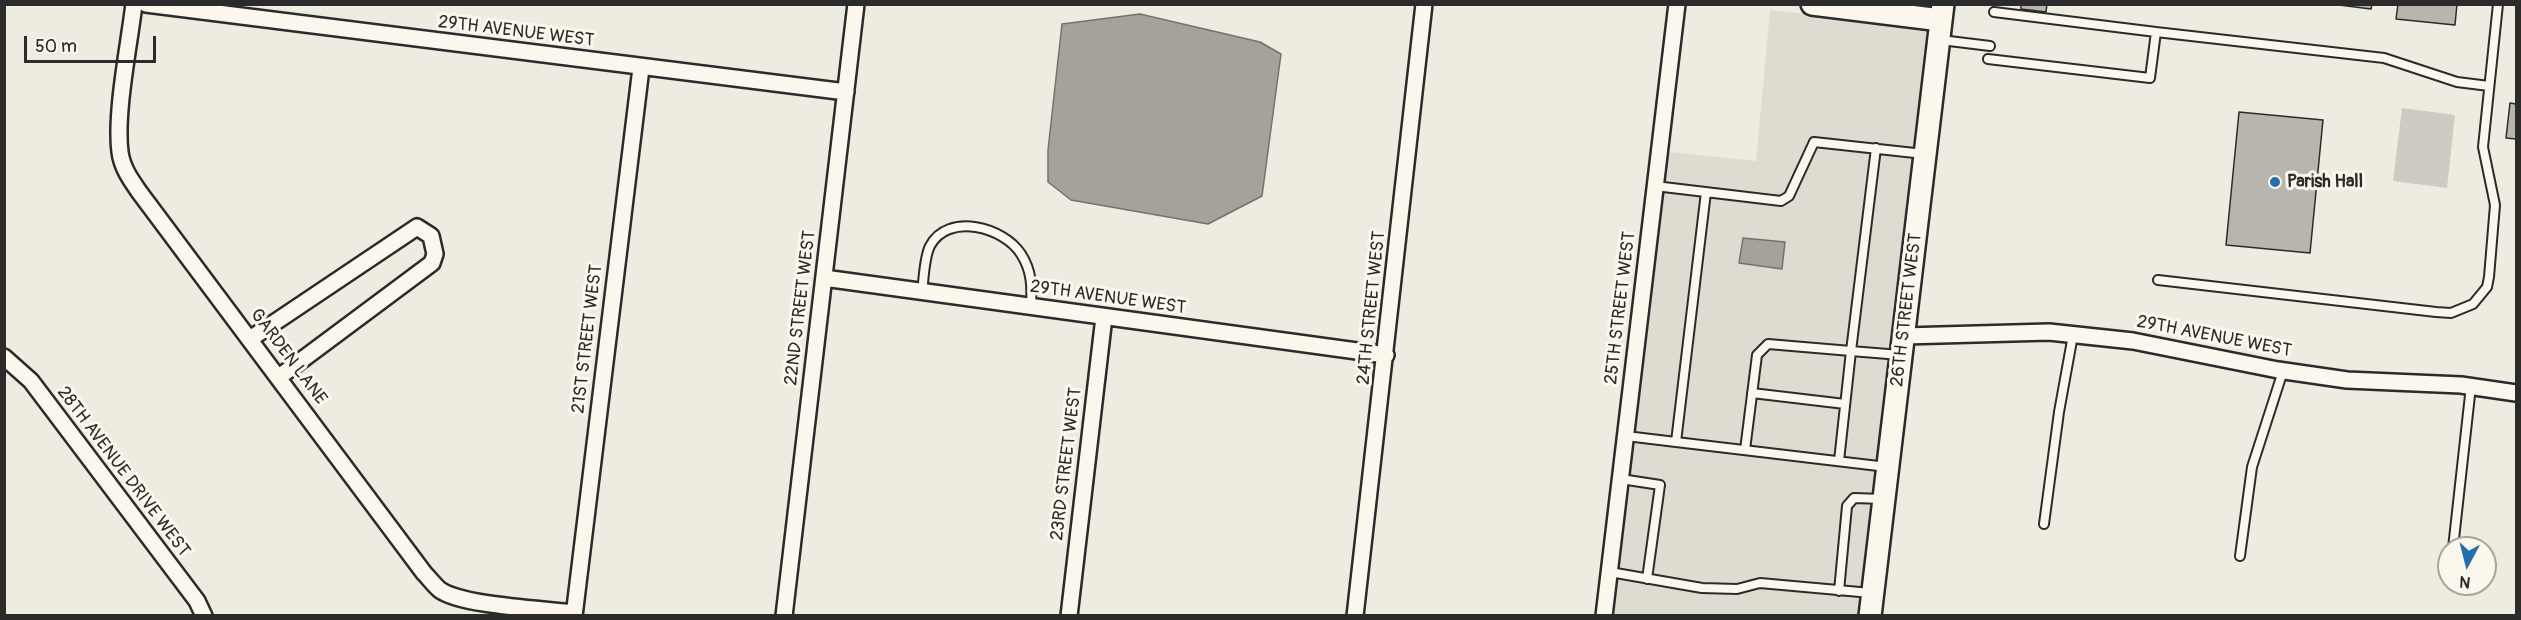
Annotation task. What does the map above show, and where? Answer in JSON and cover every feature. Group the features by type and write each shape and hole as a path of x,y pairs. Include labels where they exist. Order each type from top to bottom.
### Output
{"street":[{"name":"GARDEN LANE","path":"134,4 120,123 120,152 126,173 424,573 441,590 457,597 484,602 574,614"},
{"name":"29TH AVENUE WEST","path":"146,4 846,92"},
{"name":"22ND STREET WEST","path":"784,615 856,4"},
{"name":"24TH STREET WEST","path":"1355,615 1424,4"},
{"name":"25TH STREET WEST","path":"1604,615 1677,4"},
{"path":"1812,4 1941,21"},
{"name":"26TH STREET WEST","path":"1870,615 1941,21"},
{"name":"21ST STREET WEST","path":"574,614 641,68"},
{"path":"250,339 417,227 430,236 435,254 432,263 279,378"},
{"name":"29TH AVENUE WEST","path":"824,278 1386,355"},
{"name":"23RD STREET WEST","path":"1069,615 1104,317"},
{"name":"29TH AVENUE WEST","path":"1903,345 2024,332 2073,335 2145,343 2283,371 2347,380 2471,386 2517,393"},
{"name":"28TH AVENUE DRIVE WEST","path":"4,357 31,381 196,601 204,615"}],"lane":[{"path":"2158,280 2436,312 2451,313 2473,304 2487,287 2495,215 2483,147 2498,4"},
{"path":"1994,12 2384,58 2457,82 2489,86"},
{"path":"1941,21 1990,46"},
{"path":"1988,59 2150,78 2156,32"},
{"path":"1655,186 1781,201 1789,196 1814,142 1926,154"},
{"path":"1839,461 1876,148"},
{"path":"1676,442 1706,192"},
{"path":"922,292 930,247 943,232 962,226 982,228 1002,236 1020,253 1032,278 1031,307"},
{"path":"2044,524 2059,412 2073,335"},
{"path":"1745,450 1757,356 1768,344 1851,351 1903,345"},
{"path":"2240,556 2252,466 2283,371"},
{"path":"2454,536 2471,386"},
{"path":"1752,393 1845,404"},
{"path":"1626,436 1888,467"},
{"path":"1621,479 1660,485 1647,579"},
{"path":"1839,591 1847,506 1854,498 1884,500"},
{"path":"1610,572 1702,588 1737,589 1760,583 1873,594"}],"shaded area":[{"path":"1770,10 1931,29 1861,615 1614,616 1669,152 1756,161"},
{"path":"1140,14 1260,42 1281,54 1262,196 1208,224 1071,200 1048,182 1048,150 1062,24"},
{"path":"2402,108 2455,115 2447,188 2393,181"},
{"path":"1743,238 1785,242 1782,269 1739,263"}],"building":[{"path":"2021,4 2047,4 2046,12 2021,9"},
{"path":"2331,4 2372,4 2371,9"},
{"path":"2398,4 2457,4 2455,25 2396,19"},
{"path":"2510,103 2516,104 2516,139 2506,138"},
{"name":"Parish Hall","path":"2239,112 2323,120 2310,253 2226,245"}],"place":[{"name":"Parish Hall","path":"2275,182"}]}
